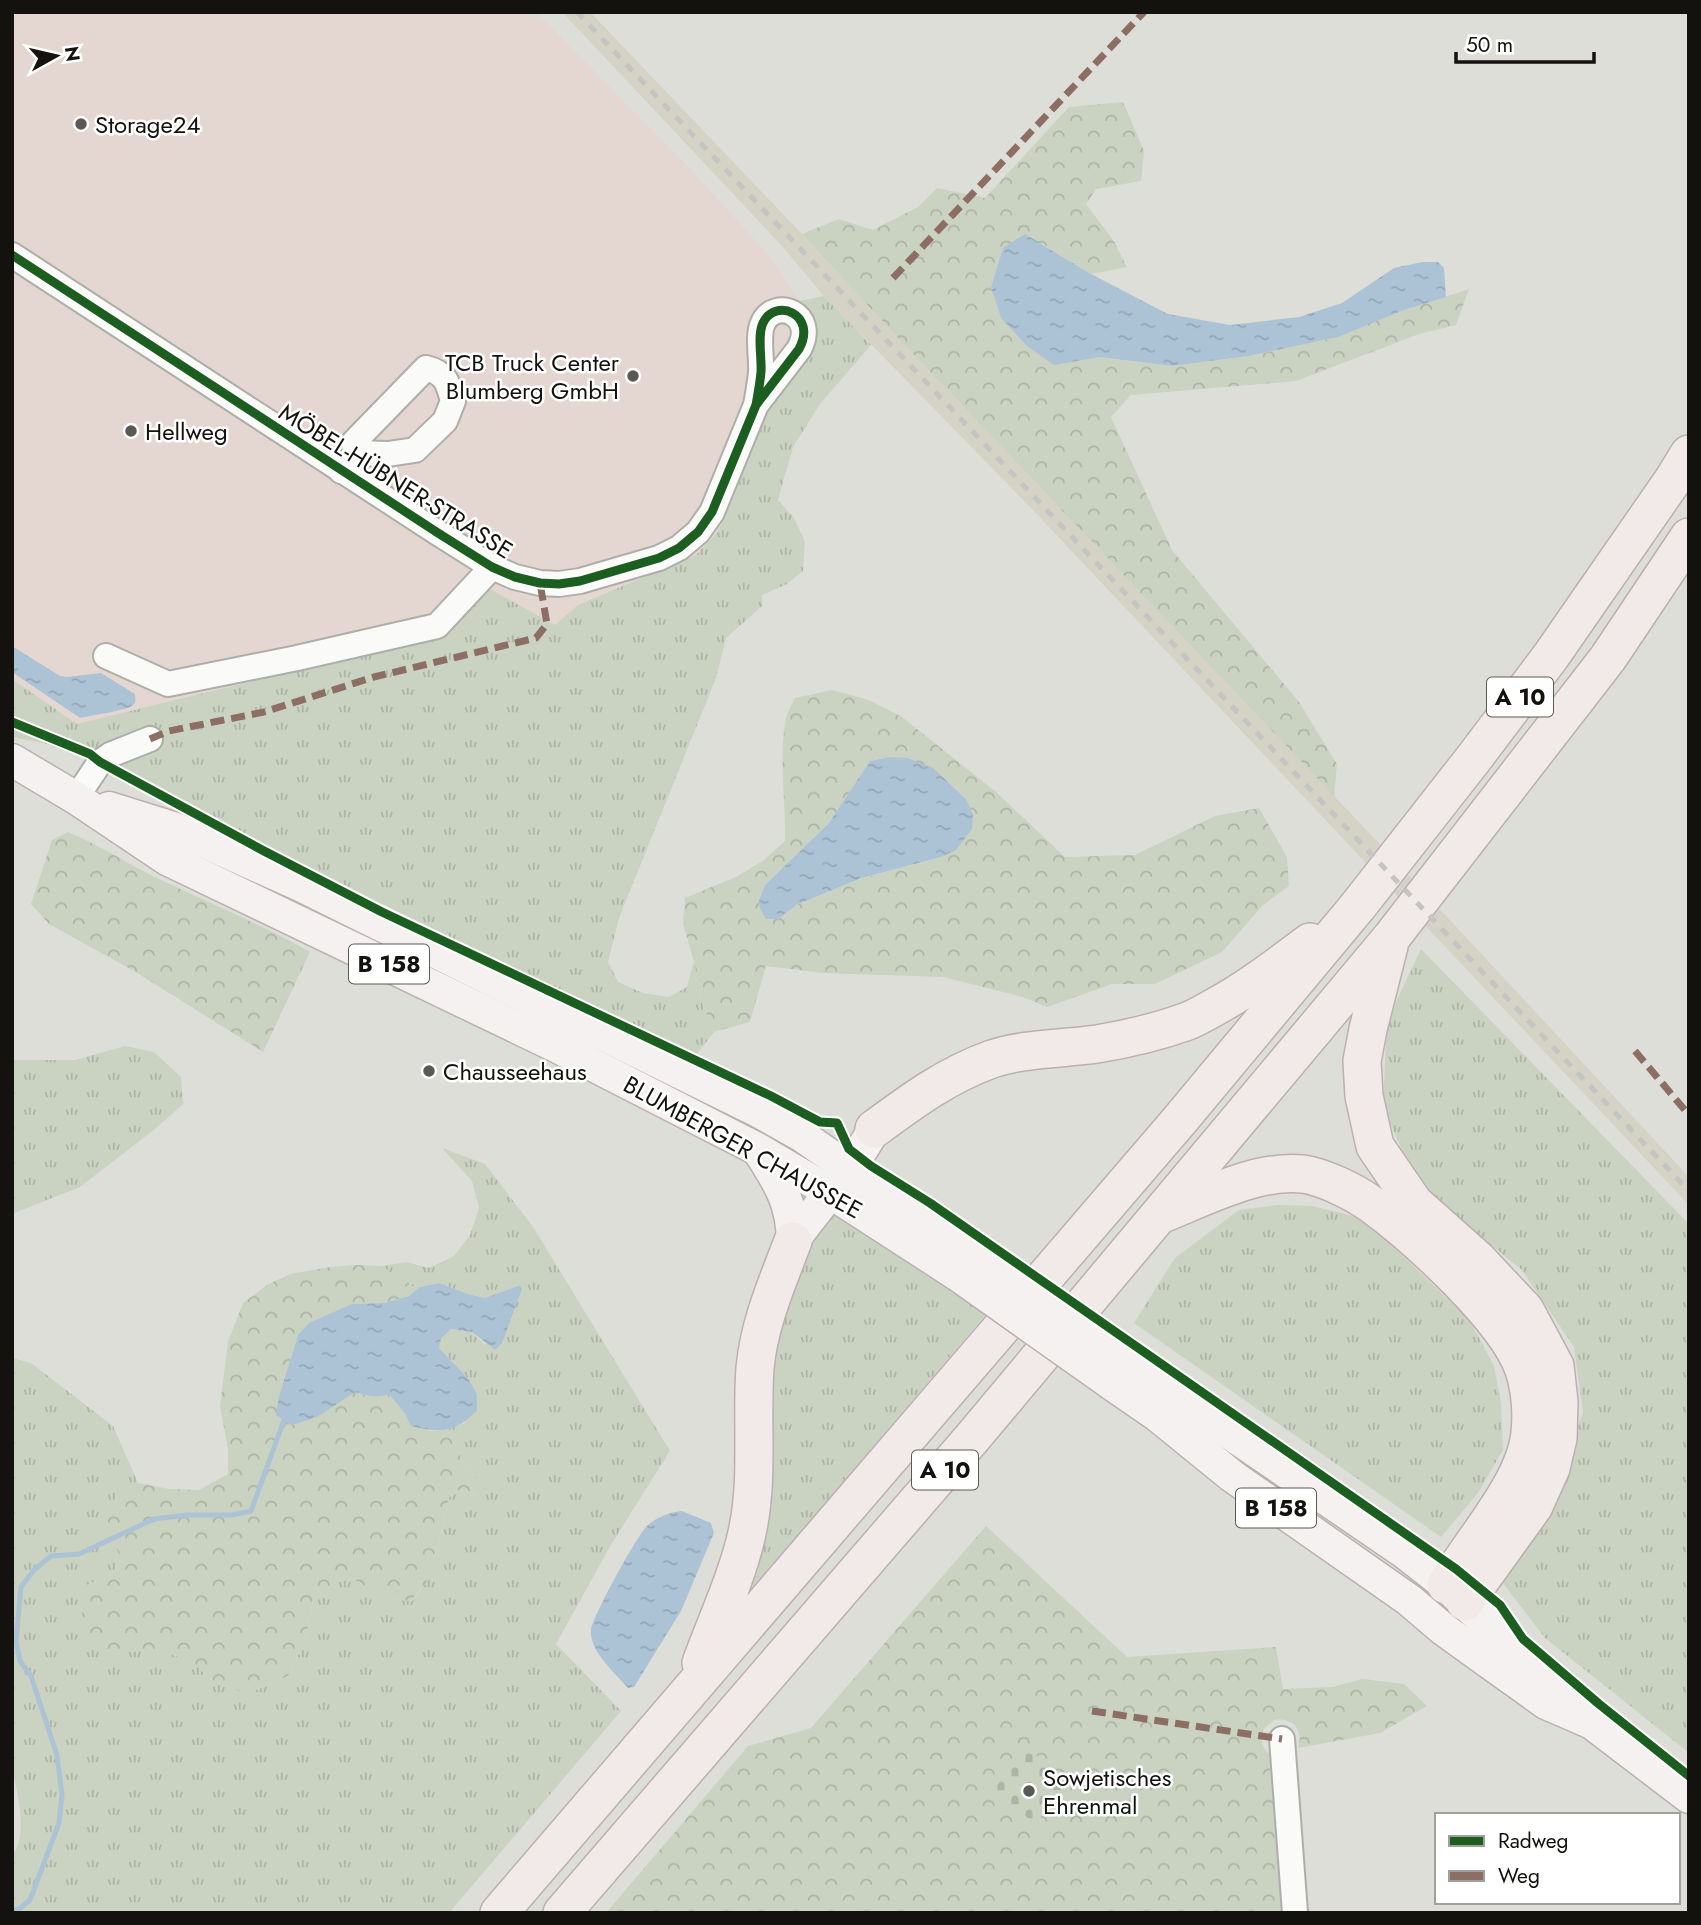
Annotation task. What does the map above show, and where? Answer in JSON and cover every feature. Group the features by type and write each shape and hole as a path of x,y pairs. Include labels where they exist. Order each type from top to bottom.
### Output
{"highway":[{"name":"A 10","path":"499,1913 1179,1121 1358,906 1551,656 1689,454"},
{"name":"A 10","path":"562,1913 973,1437 1391,938 1608,658 1689,537"},
{"path":"874,1129 930,1088 995,1058 1099,1044 1188,1021 1232,998 1262,978 1358,906"},
{"path":"1391,938 1362,1061 1364,1096 1376,1146 1414,1203 1477,1259 1525,1310 1555,1366 1559,1402 1558,1438 1551,1468 1534,1506 1444,1606"},
{"path":"1158,1216 1244,1182 1276,1174 1305,1174 1331,1182 1369,1203 1401,1228 1457,1279 1496,1323 1514,1349 1524,1370 1531,1408 1530,1436 1510,1489 1444,1606"},
{"path":"692,1688 747,1532 754,1478 755,1366 766,1311 793,1241"}],"main road":[{"name":"BLUMBERGER CHAUSSEE","path":"12,761 76,798 167,859 548,1041 759,1150 840,1180 1119,1373 1404,1552 1444,1606"},
{"name":"BLUMBERGER CHAUSSEE","path":"76,798 176,829 300,885 710,1087 801,1135 840,1180"},
{"path":"801,1135 843,1137 874,1129"},
{"path":"793,1241 861,1154 874,1129"},
{"path":"759,1150 789,1204 793,1221 793,1241"},
{"name":"B 158","path":"1444,1606 1499,1636 1560,1685 1591,1723 1689,1797"}],"street":[{"name":"MÖBEL-HÜBNER-STRASSE","path":"12,255 348,462 492,567 540,583 580,581 659,558 679,548 698,532 712,512 756,405"},
{"path":"106,656 168,684 437,626 492,567"},
{"path":"76,798 100,762 110,755 150,739"},
{"path":"1282,1739 1295,1913"}],"shaded area":[{"path":"12,12 536,12 696,175 771,258 816,326 814,341 717,533 696,555 578,605 555,625 488,588 450,633 77,724 12,679 12,636 18,636 12,632"},
{"path":"562,12 590,12 1356,819 1689,1177 1689,1205 1029,506 824,296 782,246"}],"green space":[{"path":"1123,102 1144,151 1141,181 1096,189 1086,204 1113,240 1127,267 1091,274 1043,244 1003,248 991,287 1001,318 1054,364 1100,357 1172,366 1249,356 1333,338 1404,310 1469,289 1456,325 1419,334 1296,381 1131,395 1111,417 1172,550 1299,702 1337,764 1334,796 802,234 839,219 873,230 918,207 937,188 985,198 1069,107"},
{"path":"824,296 871,345 820,404 793,447 778,500 794,518 805,542 803,571 787,584 762,595 762,606 726,638 716,678 619,918 608,962 618,982 643,993 669,997 687,987 694,961 702,1003 714,1032 696,1055 490,958 217,821 118,765 103,751 86,759 47,744 12,737 12,679 77,724 449,633 488,588 555,625 578,605 696,555 717,533 735,494 755,434 770,405 814,340 816,326 799,301"},
{"path":"832,690 869,700 902,717 996,792 1065,857 1135,855 1215,816 1259,808 1287,857 1289,886 1263,905 1222,952 1155,984 1112,984 1047,1007 1023,997 943,977 824,973 766,966 750,1022 714,1032 702,1003 683,924 685,898 736,877 764,860 785,841 783,738 786,717 795,698","holes":["889,757 932,769 966,799 941,857 863,878 796,905 765,885 829,823 870,761"]},
{"path":"68,832 310,952 263,1052 134,971 49,924 31,904 52,840"},
{"path":"1421,949 1689,1224 1689,1753 1545,1638 1502,1582 1549,1511 1583,1412 1574,1347 1522,1270 1417,1185 1383,1106 1387,1021"},
{"path":"125,1046 154,1052 181,1077 183,1104 80,1187 12,1214 12,1060 75,1060"},
{"path":"442,1148 485,1164 533,1227 670,1451 612,1543 556,1644 621,1711 449,1913 12,1913 12,1855 17,1847 21,1826 12,1770 12,1358 31,1363 113,1426 138,1483 119,1491 122,1559 112,1573 115,1654 154,1649 192,1661 211,1680 247,1694 288,1676 305,1641 313,1601 335,1582 353,1579 387,1599 412,1601 426,1583 449,1497 461,1489 477,1495 478,1480 463,1461 447,1430 465,1423 467,1377 439,1348 441,1339 451,1329 472,1332 485,1345 522,1289 520,1285 485,1298 439,1283 420,1287 405,1285 383,1266 406,1262 429,1268 454,1256 470,1235 479,1208 472,1181"},
{"path":"1277,1205 1312,1206 1365,1219 1470,1321 1494,1366 1501,1403 1503,1450 1478,1493 1441,1537 1134,1323 1175,1258 1239,1210"},
{"path":"834,1208 987,1313 728,1617 760,1406 786,1277"},
{"path":"356,1265 383,1266 399,1281 420,1287 409,1296 384,1303 352,1304 298,1335 279,1396 338,1402 355,1392 376,1397 389,1394 406,1415 430,1431 447,1430 463,1461 478,1480 478,1495 461,1489 449,1497 426,1583 411,1601 387,1599 353,1579 335,1582 313,1601 305,1641 288,1676 247,1694 211,1680 192,1661 154,1649 115,1654 91,1640 82,1616 85,1586 112,1573 122,1559 102,1521 119,1491 138,1483 169,1489 199,1490 228,1474 228,1449 220,1406 228,1342 243,1303 267,1285 290,1274"},
{"path":"986,1526 1127,1657 1276,1647 1283,1689 1332,1687 1362,1679 1404,1684 1427,1706 1380,1733 1298,1748 1298,1730 1292,1723 1274,1720 1264,1729 1262,1744 1272,1756 1286,1913 606,1913 748,1746 811,1728"},
{"path":"1028,1748 1069,1783 1035,1824 994,1789"}],"water":[{"path":"1025,234 1091,274 1168,314 1230,325 1299,317 1342,303 1394,268 1422,262 1438,262 1444,268 1446,297 1404,310 1338,337 1249,356 1172,366 1100,357 1054,365 1027,346 1001,318 991,287 1003,248"},
{"path":"12,646 60,676 101,673 135,694 135,703 124,709 80,718 12,672"},
{"path":"889,757 908,758 933,768 966,799 973,814 972,829 956,850 941,857 862,878 796,905 778,919 766,919 758,904 765,885 829,823 870,761"},
{"path":"439,1283 485,1298 520,1285 522,1289 502,1343 495,1350 472,1332 451,1329 441,1339 439,1348 467,1377 477,1394 477,1410 462,1424 447,1430 411,1426 406,1415 389,1394 376,1397 355,1392 317,1417 292,1425 276,1415 279,1396 298,1335 309,1323 352,1304 384,1303 409,1296 420,1287"},
{"path":"682,1511 711,1523 714,1533 681,1611 634,1687 628,1688 598,1654 591,1638 593,1622 643,1531 660,1517"}],"waterway":[{"path":"12,1910 19,1909 30,1900 59,1823 62,1795 57,1755 31,1676 20,1661 16,1641 21,1587 34,1570 51,1556 79,1554 154,1519 188,1515 232,1515 251,1511 284,1420"}],"railway":[{"path":"577,12 1689,1191"}],"marked path":[{"path":"893,278 1144,12"},
{"path":"150,739 169,731 264,712 374,677 536,638 547,624 540,583"},
{"path":"1635,1051 1689,1115"},
{"path":"1092,1711 1282,1739"}],"cycle path":[{"path":"12,255 492,567 515,577 540,583 580,581 659,558 679,548 698,532 712,512 756,405 799,349 803,327 793,313 776,311 763,323 760,340 761,372 756,405"},
{"path":"12,722 90,754 100,762 264,851 382,912 771,1096 820,1122 837,1123 849,1149 871,1166 930,1203 1456,1569 1500,1605 1523,1639 1689,1776"}],"place":[{"name":"Storage24","path":"81,124"},
{"name":"TCB Truck Center Blumberg GmbH","path":"633,376"},
{"name":"Hellweg","path":"131,431"},
{"name":"Chausseehaus","path":"429,1071"},
{"name":"Sowjetisches Ehrenmal","path":"1029,1791"}]}
